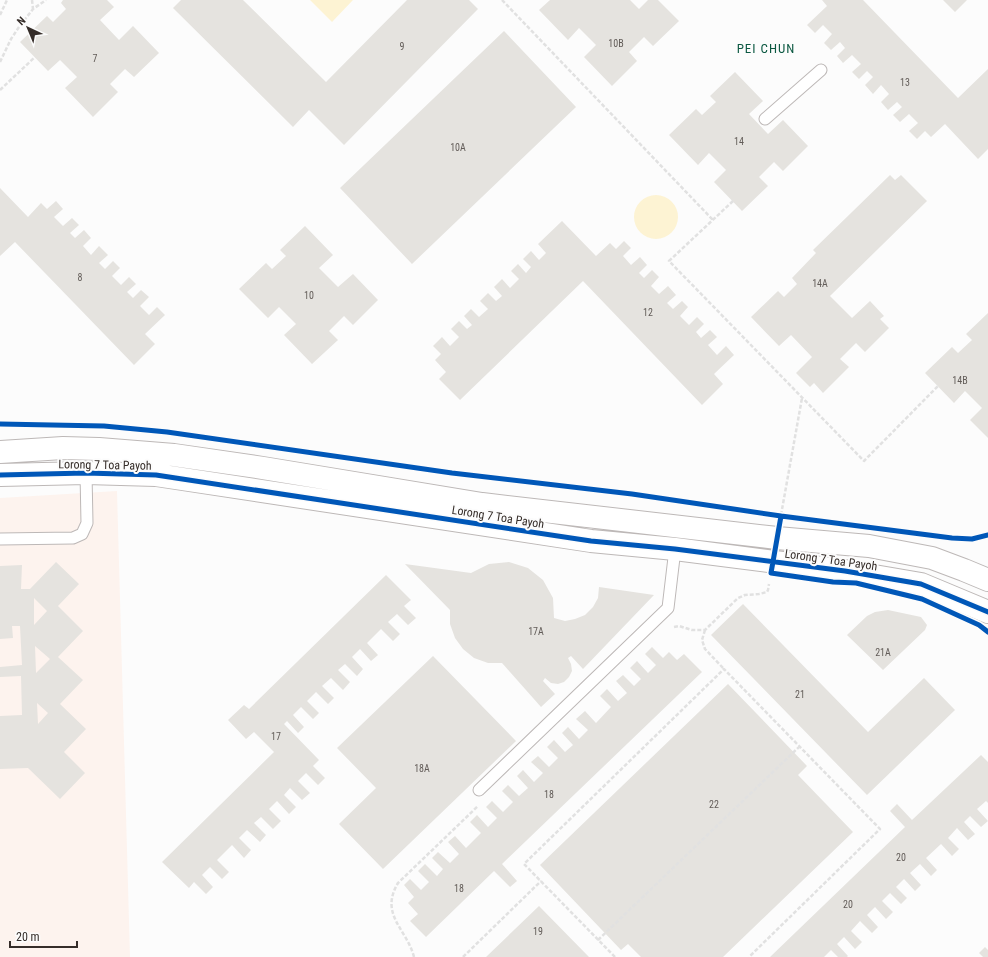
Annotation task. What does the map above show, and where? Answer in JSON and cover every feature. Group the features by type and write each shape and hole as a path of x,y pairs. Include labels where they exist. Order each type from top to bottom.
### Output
{"street":[{"name":"Lorong 7 Toa Payoh","path":"0,452 63,448 99,449 174,455 482,504 777,538 869,546 932,558 988,580"},
{"name":"Lorong 7 Toa Payoh","path":"0,475 86,473 156,475 591,542 675,549 772,567 845,571 921,584 988,612"},
{"path":"964,570 988,562"}],"lane":[{"path":"765,119 821,70"},
{"path":"0,539 73,538 82,534 87,523 86,473"},
{"path":"479,790 668,608 675,549"}],"path":[{"path":"0,15 7,0"},
{"path":"32,0 33,9"},
{"path":"0,62 11,39 33,9 46,0"},
{"path":"502,0 713,220"},
{"path":"0,90 35,57"},
{"path":"733,201 669,261 864,461 938,386"},
{"path":"777,538 802,398"},
{"path":"773,515 789,517"},
{"path":"749,957 880,829 705,649 702,640 705,630 738,598 745,595 766,592 768,590 772,567"},
{"path":"670,628 679,626 692,630 705,630"},
{"path":"614,957 524,864 724,669"},
{"path":"598,940 800,746"},
{"path":"414,957 393,917 393,892 398,883 484,801"},
{"path":"463,957 541,881"}],"shaded area":[{"path":"310,0 353,0 332,22"},
{"path":"652,195 660,195 665,196 672,201 677,208 677,226 672,233 665,238 652,239 644,236 637,229 634,221 634,213 637,205 644,198"},
{"path":"117,491 130,957 0,957 0,498"}],"building":[{"path":"63,0 107,0 114,7 100,20 119,40 133,26 159,53 134,77 125,69 110,84 118,92 93,117 65,88 77,77 60,60 48,71 20,42 47,16 53,22 66,9 61,3"},
{"path":"181,0 243,0 326,82 407,0 469,0 478,9 344,145 309,110 293,127 173,8"},
{"path":"550,0 630,0 639,9 648,0 658,0 679,21 653,46 644,37 629,52 637,61 612,86 584,57 596,45 579,28 568,40 539,10"},
{"path":"822,0 863,0 958,98 988,69 988,149 978,159 945,124 931,137 925,131 917,139 909,131 918,123 909,114 900,122 893,115 902,107 897,102 888,110 881,102 889,94 881,85 873,94 865,85 873,77 867,71 859,79 852,72 861,64 852,55 843,63 837,56 845,48 840,42 831,50 824,43 832,34 823,25 815,33 807,25 827,6"},
{"path":"943,0 967,0 955,12"},
{"path":"504,31 576,107 412,264 340,188"},
{"path":"735,72 763,101 749,114 768,134 783,120 808,146 783,171 774,162 759,177 768,186 742,211 714,182 726,170 709,153 698,165 669,135 696,109 702,115 716,102 710,96"},
{"path":"890,175 895,180 901,175 927,201 830,296 852,318 870,301 884,316 880,319 889,328 865,352 856,343 840,359 849,367 823,393 814,383 810,387 796,373 812,357 791,335 779,346 751,317 778,291 784,297 797,284 792,278 816,253 813,250"},
{"path":"0,188 28,217 41,203 47,209 56,201 63,209 54,217 63,226 72,218 79,225 70,233 75,238 84,230 91,238 83,246 91,255 99,246 108,255 99,263 105,269 113,261 120,268 112,276 121,285 129,277 136,284 127,292 133,298 141,290 149,297 140,306 149,315 157,307 165,315 145,334 155,344 134,365 15,242 0,256"},
{"path":"562,221 596,256 610,243 616,249 624,241 631,248 623,256 631,265 640,257 647,265 639,273 644,278 652,270 659,277 651,286 659,294 668,286 676,295 667,303 673,309 682,301 688,307 680,316 689,325 697,317 704,324 696,332 701,338 710,330 717,337 708,345 717,355 726,346 734,355 714,374 723,384 702,405 583,281 460,400 439,379 446,372 435,360 441,354 433,346 442,337 450,346 459,337 451,329 459,321 467,329 472,325 464,316 471,309 479,317 488,309 480,301 488,293 496,301 502,296 494,287 502,279 510,288 519,279 511,271 518,264 526,273 531,267 523,259 531,251 539,260 546,253 538,244"},
{"path":"305,226 333,255 319,268 338,287 353,274 378,300 353,325 344,316 329,331 338,340 312,364 284,335 296,324 279,307 268,318 239,289 266,263 272,269 286,256 280,250"},
{"path":"988,313 988,438 970,420 982,408 965,391 954,403 925,373 952,347 958,353 972,340 966,334"},
{"path":"56,562 79,584 58,606 83,631 58,657 83,680 60,704 86,729 64,752 85,773 60,799 28,768 0,769 0,716 22,715 21,676 0,677 0,667 22,665 20,626 12,626 13,638 0,639 0,566 22,565 21,589 30,589","holes":["34,598 47,611 34,625","35,646 50,659 36,673","37,703 48,713 38,724"]},
{"path":"509,562 528,568 543,580 553,598 554,618 565,621 585,615 593,607 598,598 599,587 654,595 583,669 571,656 568,658 572,671 564,682 558,684 551,683 545,678 543,681 555,694 541,707 502,663 488,663 474,658 463,649 455,638 450,624 450,610 405,564 471,573 489,564"},
{"path":"386,575 411,600 404,606 416,618 408,625 397,614 388,622 400,634 393,641 381,629 367,643 378,655 371,661 360,649 352,657 363,669 357,676 345,664 338,670 350,682 343,690 331,678 322,686 334,698 328,704 316,692 307,701 319,713 313,719 301,707 293,715 304,727 298,733 287,721 284,724 319,760 313,766 325,778 318,785 306,773 298,781 310,793 302,800 290,788 284,795 296,807 289,814 277,801 269,809 281,821 273,829 261,817 254,823 266,835 260,842 247,830 239,838 251,850 244,858 232,845 217,860 229,872 222,879 210,867 202,875 213,887 206,894 194,882 189,888 162,862 274,752 254,732 246,739 228,720 244,705 249,709"},
{"path":"743,604 868,732 924,678 955,710 867,795 711,635"},
{"path":"888,610 921,617 927,625 925,630 883,670 847,635 867,616 875,612"},
{"path":"652,647 663,658 669,652 677,660 684,654 702,672 502,864 517,881 510,887 494,871 426,937 410,921 418,914 408,903 414,897 404,885 410,879 421,890 429,882 418,871 425,864 437,876 443,869 432,858 438,852 450,863 459,854 448,842 455,836 466,848 481,833 470,822 477,815 488,827 497,818 486,807 492,801 503,812 513,802 502,791 508,785 519,796 528,788 517,776 523,770 534,782 543,773 531,762 538,756 549,767 558,758 547,747 554,740 565,752 573,745 562,733 568,727 579,739 588,730 576,719 585,711 596,723 611,707 600,696 607,689 618,701 627,693 616,681 623,675 634,686 641,679 630,668 637,661 648,673 656,665 645,654"},
{"path":"433,656 516,741 383,869 339,824 376,788 337,748"},
{"path":"728,684 807,766 798,775 853,832 723,957 641,957 628,944 621,950 540,865"},
{"path":"981,755 988,762 988,803 986,801 977,809 988,821 981,827 970,816 964,822 975,834 968,840 957,828 948,838 959,849 952,856 941,844 926,858 937,870 931,876 920,864 910,873 921,885 915,891 904,879 896,887 907,898 901,904 890,893 882,901 893,912 886,919 875,907 867,915 878,927 872,933 860,921 851,931 862,942 855,949 844,937 837,944 848,956 847,957 838,957 831,950 824,957 770,957 905,827 890,811 897,804 912,820"},
{"path":"539,906 589,957 486,957"},
{"path":"985,947 988,950 988,957 983,957 979,953"}],"cycle path":[{"path":"0,424 104,426 167,432 452,473 632,494 781,516 952,538 972,539 988,535"},
{"path":"0,475 86,473 156,475 591,541 675,549 845,571 921,584 988,612"},
{"path":"781,516 771,573 833,582 856,583 922,599 979,625 988,632"}],"district":[{"name":"PEI CHUN","path":"766,48"}]}
